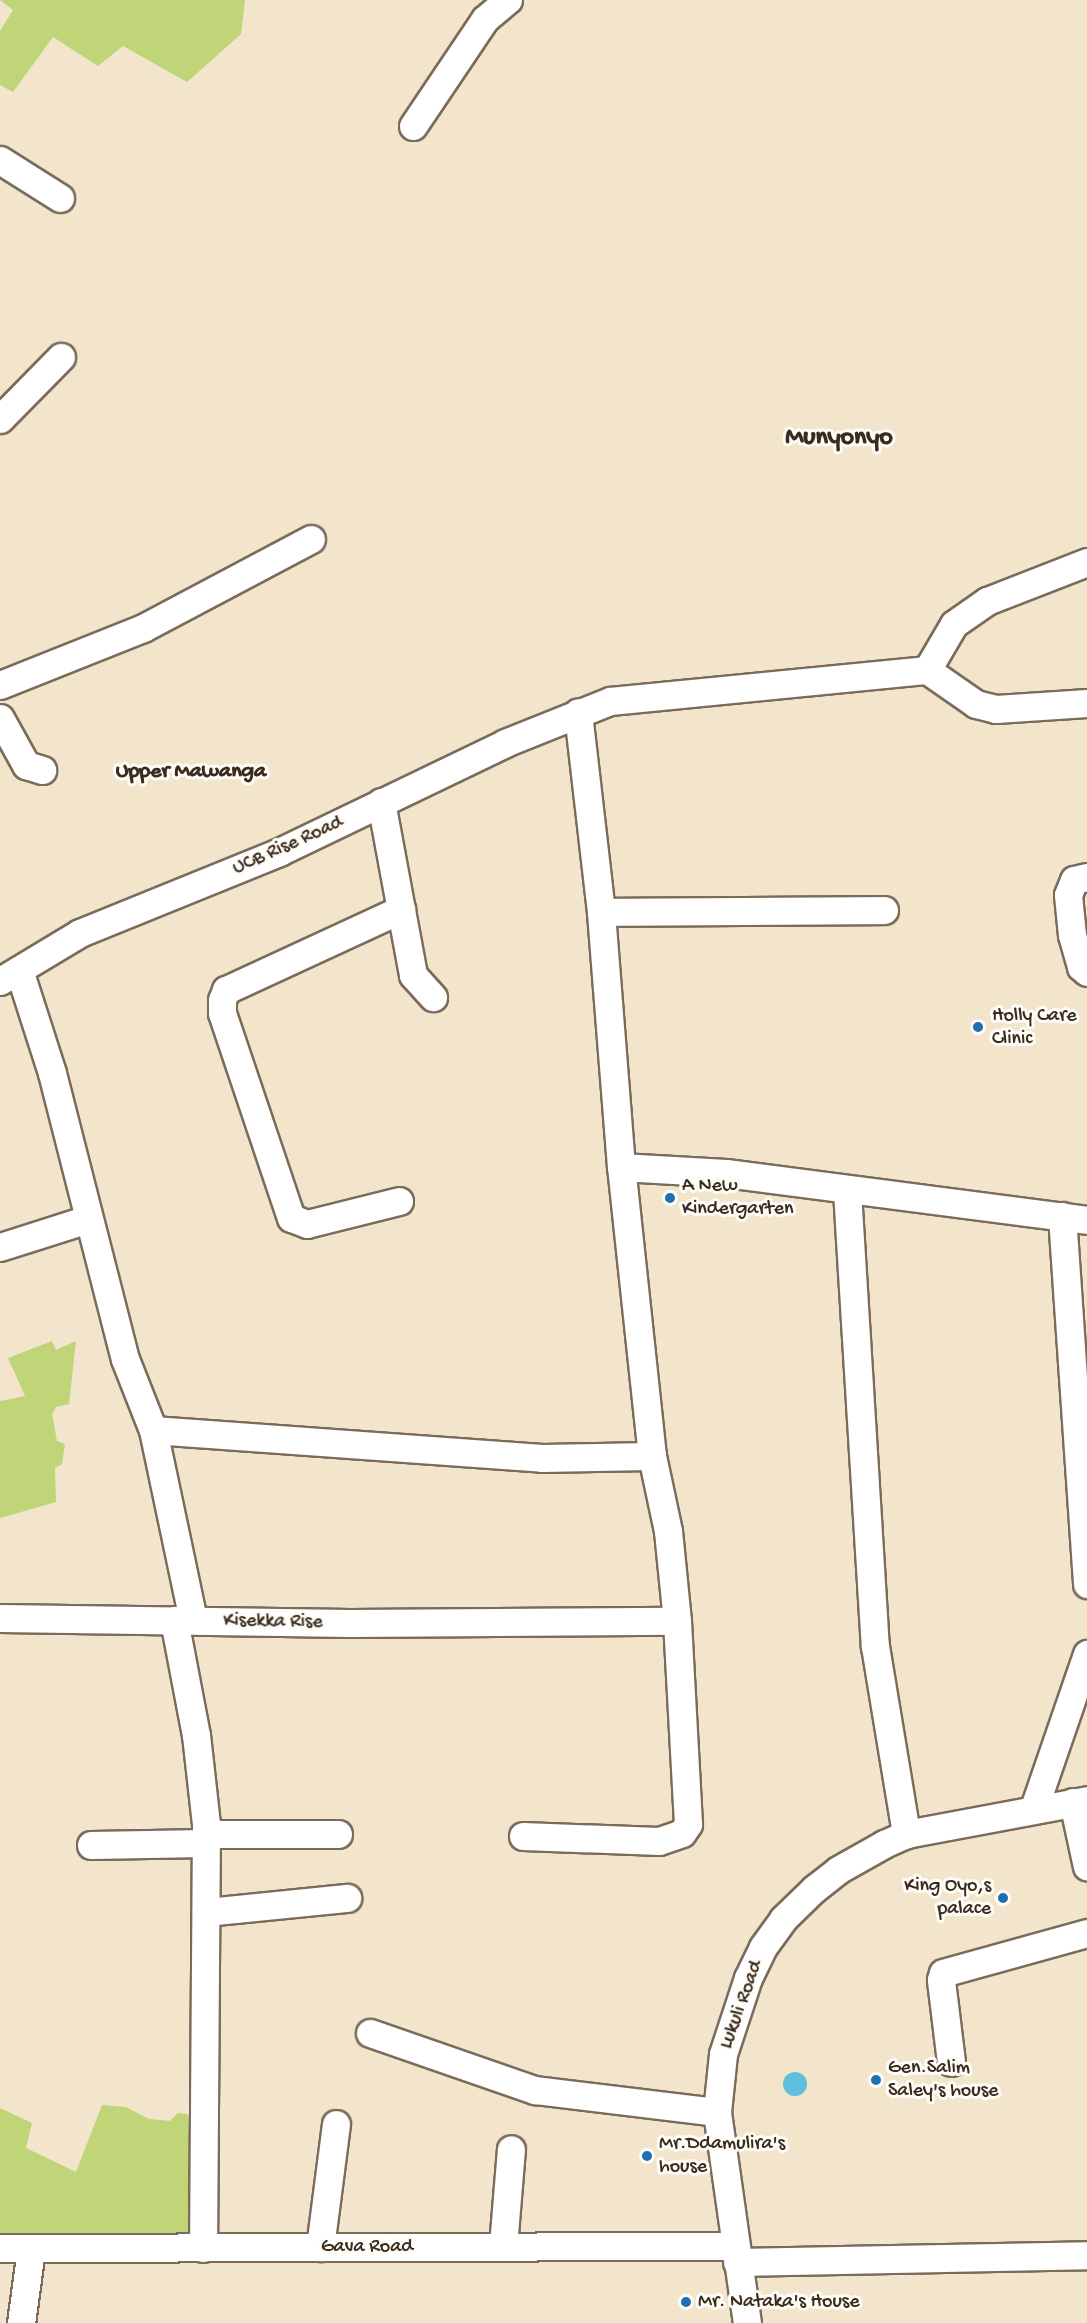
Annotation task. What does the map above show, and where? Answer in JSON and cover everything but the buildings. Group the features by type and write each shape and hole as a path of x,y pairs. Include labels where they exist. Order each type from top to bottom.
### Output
{"street":[{"path":"413,126 485,19 508,0"},
{"path":"0,160 60,198"},
{"path":"0,419 60,357"},
{"path":"0,685 143,628 311,539"},
{"path":"1087,562 987,601 954,624 927,670 976,704 996,709 1087,703"},
{"name":"UCB Rise Road","path":"9,975 80,933 279,852 381,802 578,712 610,701 927,670"},
{"path":"523,1836 659,1841 682,1833 688,1824 677,1621 668,1531 652,1456 621,1167 601,912 578,712"},
{"path":"0,718 26,765 42,770"},
{"path":"381,802 413,975 433,997"},
{"path":"1087,877 1074,880 1068,895 1072,935 1081,967 1087,972"},
{"path":"399,1201 307,1224 291,1218 222,1013 222,1000 226,990 401,909"},
{"path":"601,912 884,910"},
{"path":"9,975 52,1073 87,1219 125,1359 153,1430 184,1620 206,1838 203,2248"},
{"path":"621,1167 726,1173 847,1191 1075,1218 1087,1584"},
{"path":"847,1191 866,1458 875,1647 906,1834"},
{"path":"0,1247 87,1219"},
{"path":"153,1430 542,1458 652,1456"},
{"name":"Kisekka Rise","path":"0,1618 677,1621"},
{"path":"1034,1808 1087,1654"},
{"path":"1080,1801 1087,1868"},
{"name":"Lukuli Road","path":"747,2323 717,2112 723,2054 745,1987 763,1947 783,1919 838,1870 906,1834 1080,1801"},
{"path":"91,1845 206,1838 338,1834"},
{"path":"206,1912 347,1898"},
{"path":"951,2062 941,1980 943,1973 1087,1933"},
{"path":"370,2033 535,2090 717,2112"},
{"path":"320,2247 336,2124"},
{"path":"503,2246 511,2149"},
{"name":"Gava Road","path":"0,2248 503,2246 736,2254 1087,2255"},
{"path":"21,2323 31,2249"}],"green space":[{"path":"0,0 245,0 241,34 187,82 123,46 98,66 53,37 13,92 0,85 0,31 13,10"},
{"path":"52,1341 56,1350 76,1341 69,1404 56,1407 52,1414 57,1441 65,1444 62,1464 55,1468 56,1502 0,1518 0,1401 25,1396 8,1358"},
{"path":"102,2105 126,2107 149,2119 170,2121 178,2113 187,2114 195,2129 209,2245 0,2250 0,2108 32,2123 26,2148 76,2172"}],"water":[{"path":"795,2072 800,2073 806,2079 806,2089 800,2095 795,2096 790,2095 784,2089 783,2084 784,2079 790,2073"}],"place":[{"name":"Holly Care Clinic","path":"978,1027"},
{"name":"A New Kindergarten","path":"670,1198"},
{"name":"King Oyo,s palace","path":"1003,1898"},
{"name":"Gen.Salim Saley's house","path":"876,2080"},
{"name":"Mr.Ddamulira's house","path":"647,2156"},
{"name":"Mr. Nataka's House","path":"686,2302"}],"district":[{"name":"Munyonyo","path":"839,439"},
{"name":"Upper Mawanga","path":"191,773"}]}
